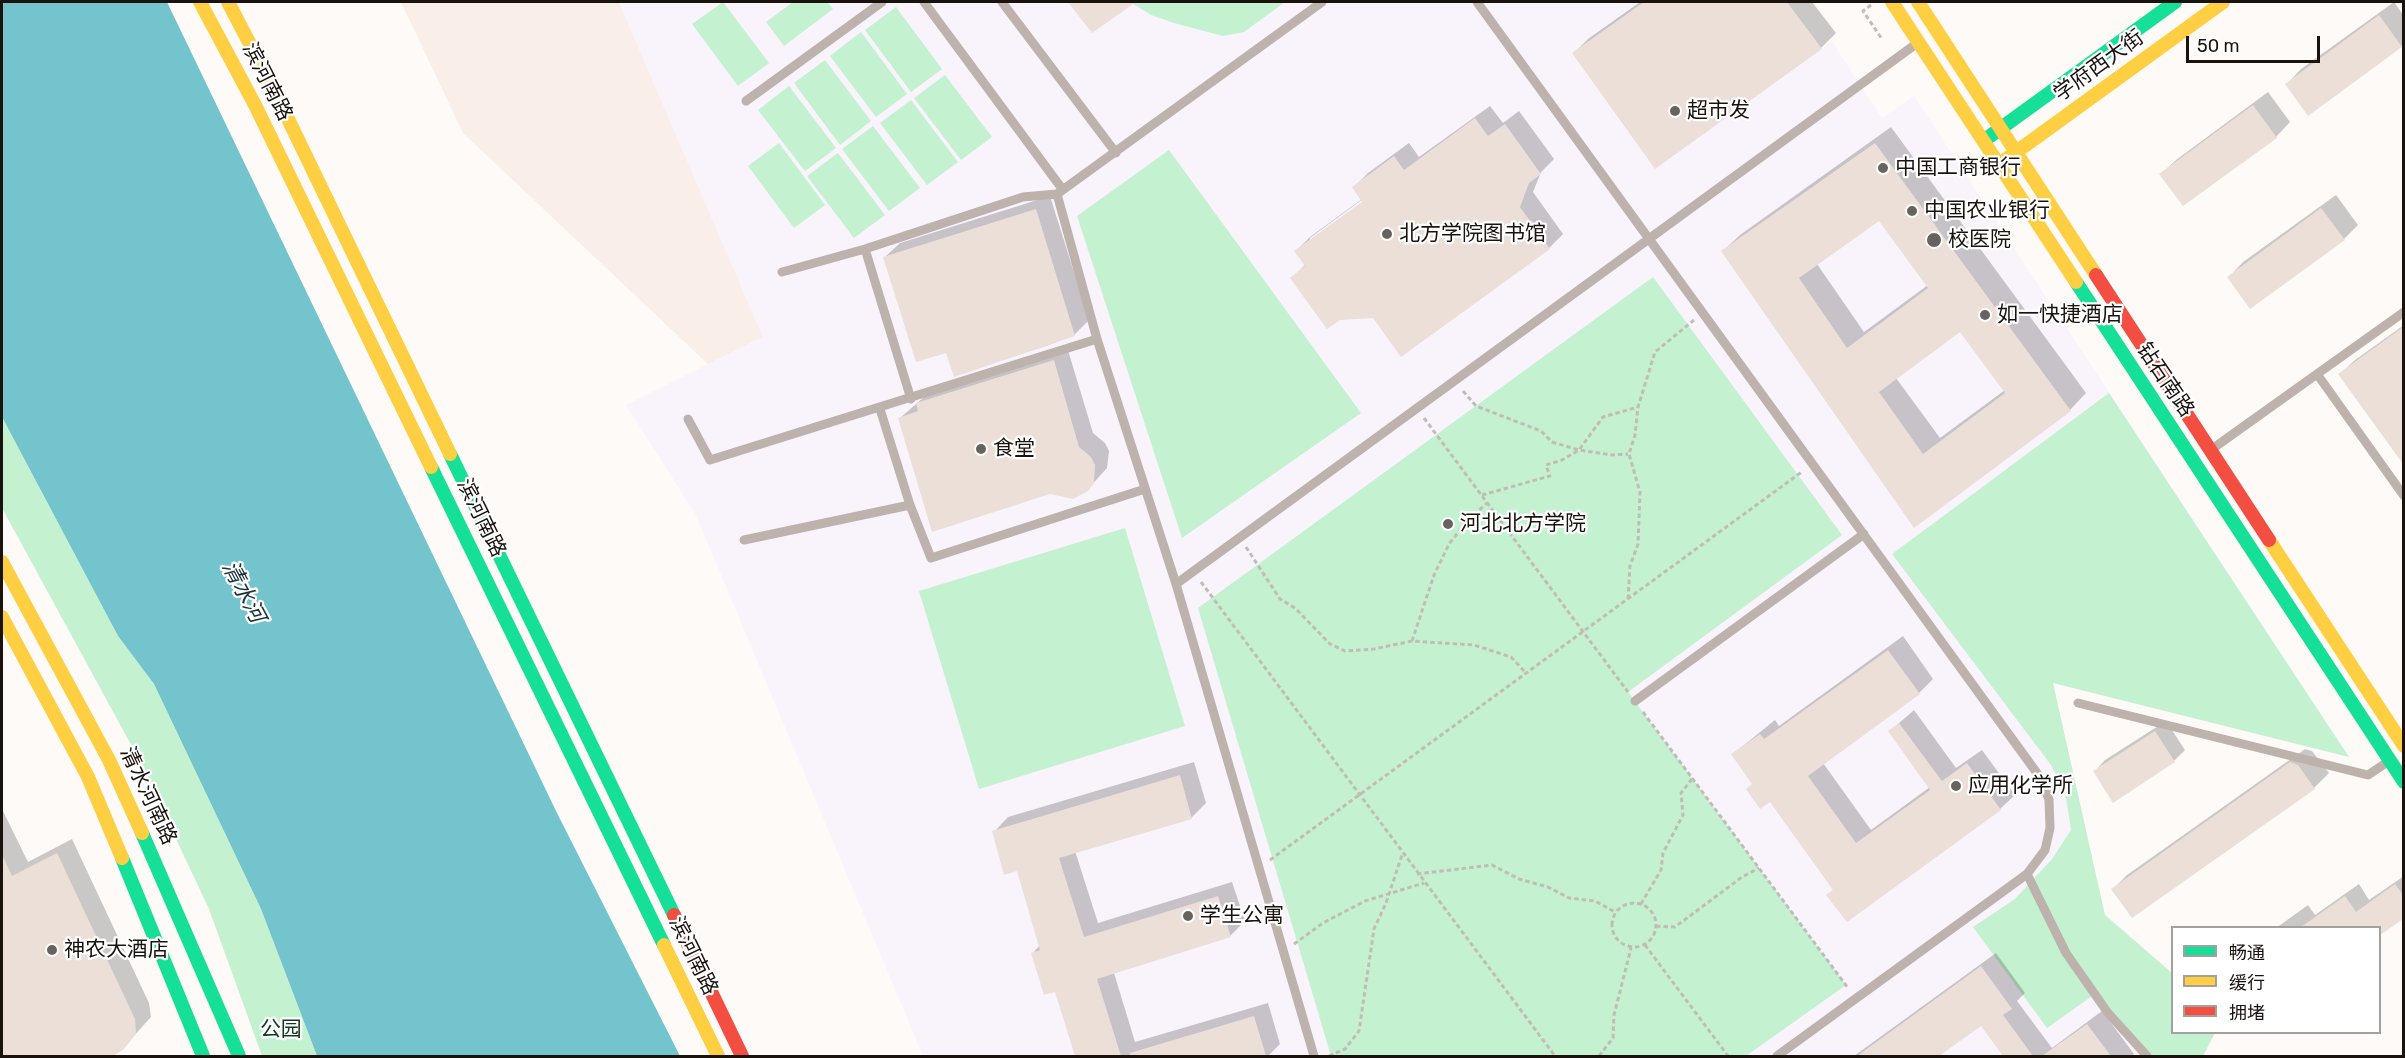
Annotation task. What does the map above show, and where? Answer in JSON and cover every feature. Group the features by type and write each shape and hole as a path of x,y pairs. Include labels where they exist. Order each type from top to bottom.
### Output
{"main road":[{"name":"滨河南路","path":"201,2 266,127 718,1056"},
{"name":"滨河南路","path":"228,2 280,103 742,1056"},
{"name":"钻石南路","path":"1892,2 2403,782"},
{"name":"钻石南路","path":"1918,2 2403,746"},
{"name":"学府西大街","path":"1983,141 2175,2"},
{"name":"学府西大街","path":"1999,165 2223,2"},
{"name":"清水河南路","path":"2,562 109,760 238,1056"},
{"path":"2,617 88,777 203,1056"}],"lane":[{"path":"746,101 882,2"},
{"path":"924,2 1060,191 1097,339 1176,584 1314,1056"},
{"path":"1002,2 1116,153"},
{"path":"782,272 865,249 1023,197 1060,191 1116,153 1322,2"},
{"path":"1477,2 2042,780 2049,800 2050,828 2046,850 2027,874 1777,1056"},
{"path":"1176,584 1918,43"},
{"path":"865,249 911,399"},
{"path":"2210,450 2403,312"},
{"path":"688,419 710,460 880,409 1097,339"},
{"path":"2317,374 2403,496"},
{"path":"880,409 910,505 931,558 1145,489"},
{"path":"744,540 910,505"},
{"path":"1635,701 1864,534"},
{"path":"2078,702 2368,775 2390,761"},
{"path":"2027,874 2066,953 2108,1013 2146,1056"}],"path":[{"path":"1877,2 1863,10 1882,39"},
{"path":"1628,599 1630,566 1638,544 1640,492 1629,454 1635,435 1638,407 1656,352 1704,313"},
{"path":"1454,381 1476,406 1498,416 1527,424 1540,431 1552,442 1580,450 1612,455 1629,454"},
{"path":"1482,495 1550,477 1546,465 1562,460 1580,450 1602,417 1638,407"},
{"path":"1259,868 1813,463"},
{"path":"1412,641 1434,575 1449,544 1467,521 1487,503"},
{"path":"1240,537 1280,599 1295,609 1330,644 1346,651 1374,649 1412,641 1474,645 1511,657 1526,673"},
{"path":"1193,571 1555,1056"},
{"path":"1641,904 1661,870 1663,854 1683,814 1681,793 1692,779"},
{"path":"1329,1056 1345,1049 1359,1031 1374,929 1403,855"},
{"path":"1417,874 1492,865 1519,879 1548,887 1569,898 1595,901 1615,912"},
{"path":"1656,926 1676,927 1742,877 1759,868"},
{"path":"1284,952 1323,923 1365,902 1424,883"},
{"path":"1627,904 1641,904 1652,913 1656,926 1651,939 1646,945 1631,948 1623,946 1613,934 1612,919 1615,912 1627,904"},
{"path":"1646,945 1728,1056"},
{"path":"1599,1056 1613,1038 1614,1014 1631,948"}],"shaded area":[{"path":"401,2 619,2 763,337 708,364 463,133"},
{"name":"河北北方学院","path":"619,2 1644,2 1572,53 1655,169 1832,42 1882,118 1914,96 2349,757 2053,683 2105,915 2171,972 2171,1034 2214,1034 2203,1056 923,1056 696,515 626,405 763,337"}],"green space":[{"path":"723,2 769,63 738,86 692,24"},
{"path":"793,2 827,2 833,9 784,46 766,22"},
{"path":"1130,2 1285,2 1244,32 1223,36 1151,15"},
{"path":"896,7 942,69 911,92 865,30"},
{"path":"861,32 907,94 876,117 830,56"},
{"path":"825,60 871,121 840,145 794,83"},
{"path":"945,75 992,137 961,160 914,98"},
{"path":"789,86 836,148 805,171 758,110"},
{"path":"911,100 958,162 927,185 880,123"},
{"path":"873,126 920,188 889,211 842,149"},
{"path":"779,143 825,205 794,228 748,166"},
{"path":"1169,150 1361,413 1182,538 1077,216"},
{"path":"838,153 885,215 854,238 807,176"},
{"path":"1653,277 1842,535 1628,692 1846,985 1746,1056 1331,1056 1198,608"},
{"path":"2109,393 2349,757 2053,683 2105,915 2171,972 2171,1034 2214,1034 2203,1056 2147,1056 2095,994 2047,1028 1973,927 2015,899 2052,859 2071,830 2065,791 2051,765 1892,554"},
{"name":"公园","path":"2,417 118,636 154,684 261,909 317,1056 262,1056 209,909 135,752 2,508"},
{"path":"1125,528 1185,726 979,789 919,591"}],"water":[{"name":"清水河","path":"2,2 167,2 557,813 680,1056 317,1056 261,909 154,684 118,636 2,417"}],"building":[{"path":"1068,2 1136,2 1092,33"},
{"name":"超市发","path":"1644,2 1787,2 1822,49 1655,169 1572,53"},
{"path":"2379,15 2402,47 2308,116 2285,84"},
{"path":"2253,105 2277,138 2183,206 2159,174"},
{"path":"1475,118 1488,136 1505,124 1541,174 1529,183 1520,207 1550,249 1401,357 1373,318 1340,320 1327,329 1290,278 1305,266 1294,251 1362,202 1352,187 1394,156 1404,170"},
{"path":"1875,143 2071,411 1914,528 1721,251","holes":["1879,221 1928,288 1847,348 1799,278","1960,332 2005,393 1923,454 1879,392"]},
{"path":"2321,208 2345,240 2250,309 2227,277"},
{"path":"1036,209 1075,336 954,377 946,353 916,362 883,257"},
{"path":"2403,327 2403,464 2338,374"},
{"name":"食堂","path":"1054,360 1079,447 1091,457 1095,465 1094,483 1088,491 1073,499 1050,494 932,532 898,418 918,411 916,403"},
{"name":"应用化学所","path":"1888,650 1920,694 1808,776 1856,843 1930,790 1888,731 1899,723 1942,781 1967,763 2001,810 1847,922 1826,895 1833,890 1770,802 1760,809 1746,789 1752,784 1731,754 1760,734 1764,739"},
{"path":"2155,731 2175,762 2113,803 2093,771"},
{"path":"2290,762 2298,765 2315,789 2132,918 2111,889"},
{"name":"学生公寓","path":"1180,775 1192,819 1059,858 1084,937 1218,896 1231,937 1097,979 1121,1056 1075,1056 1055,992 1044,995 1031,953 1040,950 1017,871 1004,875 992,831"},
{"name":"神农大酒店","path":"57,853 135,1019 136,1034 124,1049 113,1056 2,1056 2,855 12,876"},
{"path":"2395,884 2403,895 2403,919 2381,935 2381,926 2302,926 2345,896 2356,912"},
{"path":"1981,966 2012,1009 2003,1015 2033,1056 2003,1056 1981,1026 1939,1056 1857,1056"},
{"path":"1254,1016 1266,1056 1130,1056 1130,1053"},
{"path":"2087,1024 2111,1056 2042,1056"}],"traffic: fast":[{"path":"1986,139 2175,2"},
{"path":"2076,282 2404,782"},
{"path":"450,454 674,915"},
{"path":"431,467 664,945"},
{"path":"142,833 239,1056"},
{"path":"122,858 203,1056"}],"traffic: slow":[{"path":"200,2 255,105 431,467"},
{"path":"228,2 275,92 450,454"},
{"path":"1892,2 2076,282"},
{"path":"1918,2 2096,275"},
{"path":"2001,163 2223,2"},
{"path":"2269,540 2404,746"},
{"path":"2,562 109,760 142,833"},
{"path":"2,617 88,777 122,858"},
{"path":"664,945 718,1056"}],"traffic: jam":[{"path":"2096,275 2269,540"},
{"path":"674,915 742,1056"}],"place":[{"name":"超市发","path":"1675,111"},
{"name":"中国工商银行","path":"1883,168"},
{"name":"中国农业银行","path":"1912,211"},
{"name":"北方学院图书馆","path":"1387,234"},
{"name":"校医院","path":"1934,240"},
{"name":"如一快捷酒店","path":"1985,315"},
{"name":"食堂","path":"981,449"},
{"name":"河北北方学院","path":"1448,524"},
{"name":"应用化学所","path":"1956,786"},
{"name":"学生公寓","path":"1188,916"},
{"name":"神农大酒店","path":"52,950"}]}
